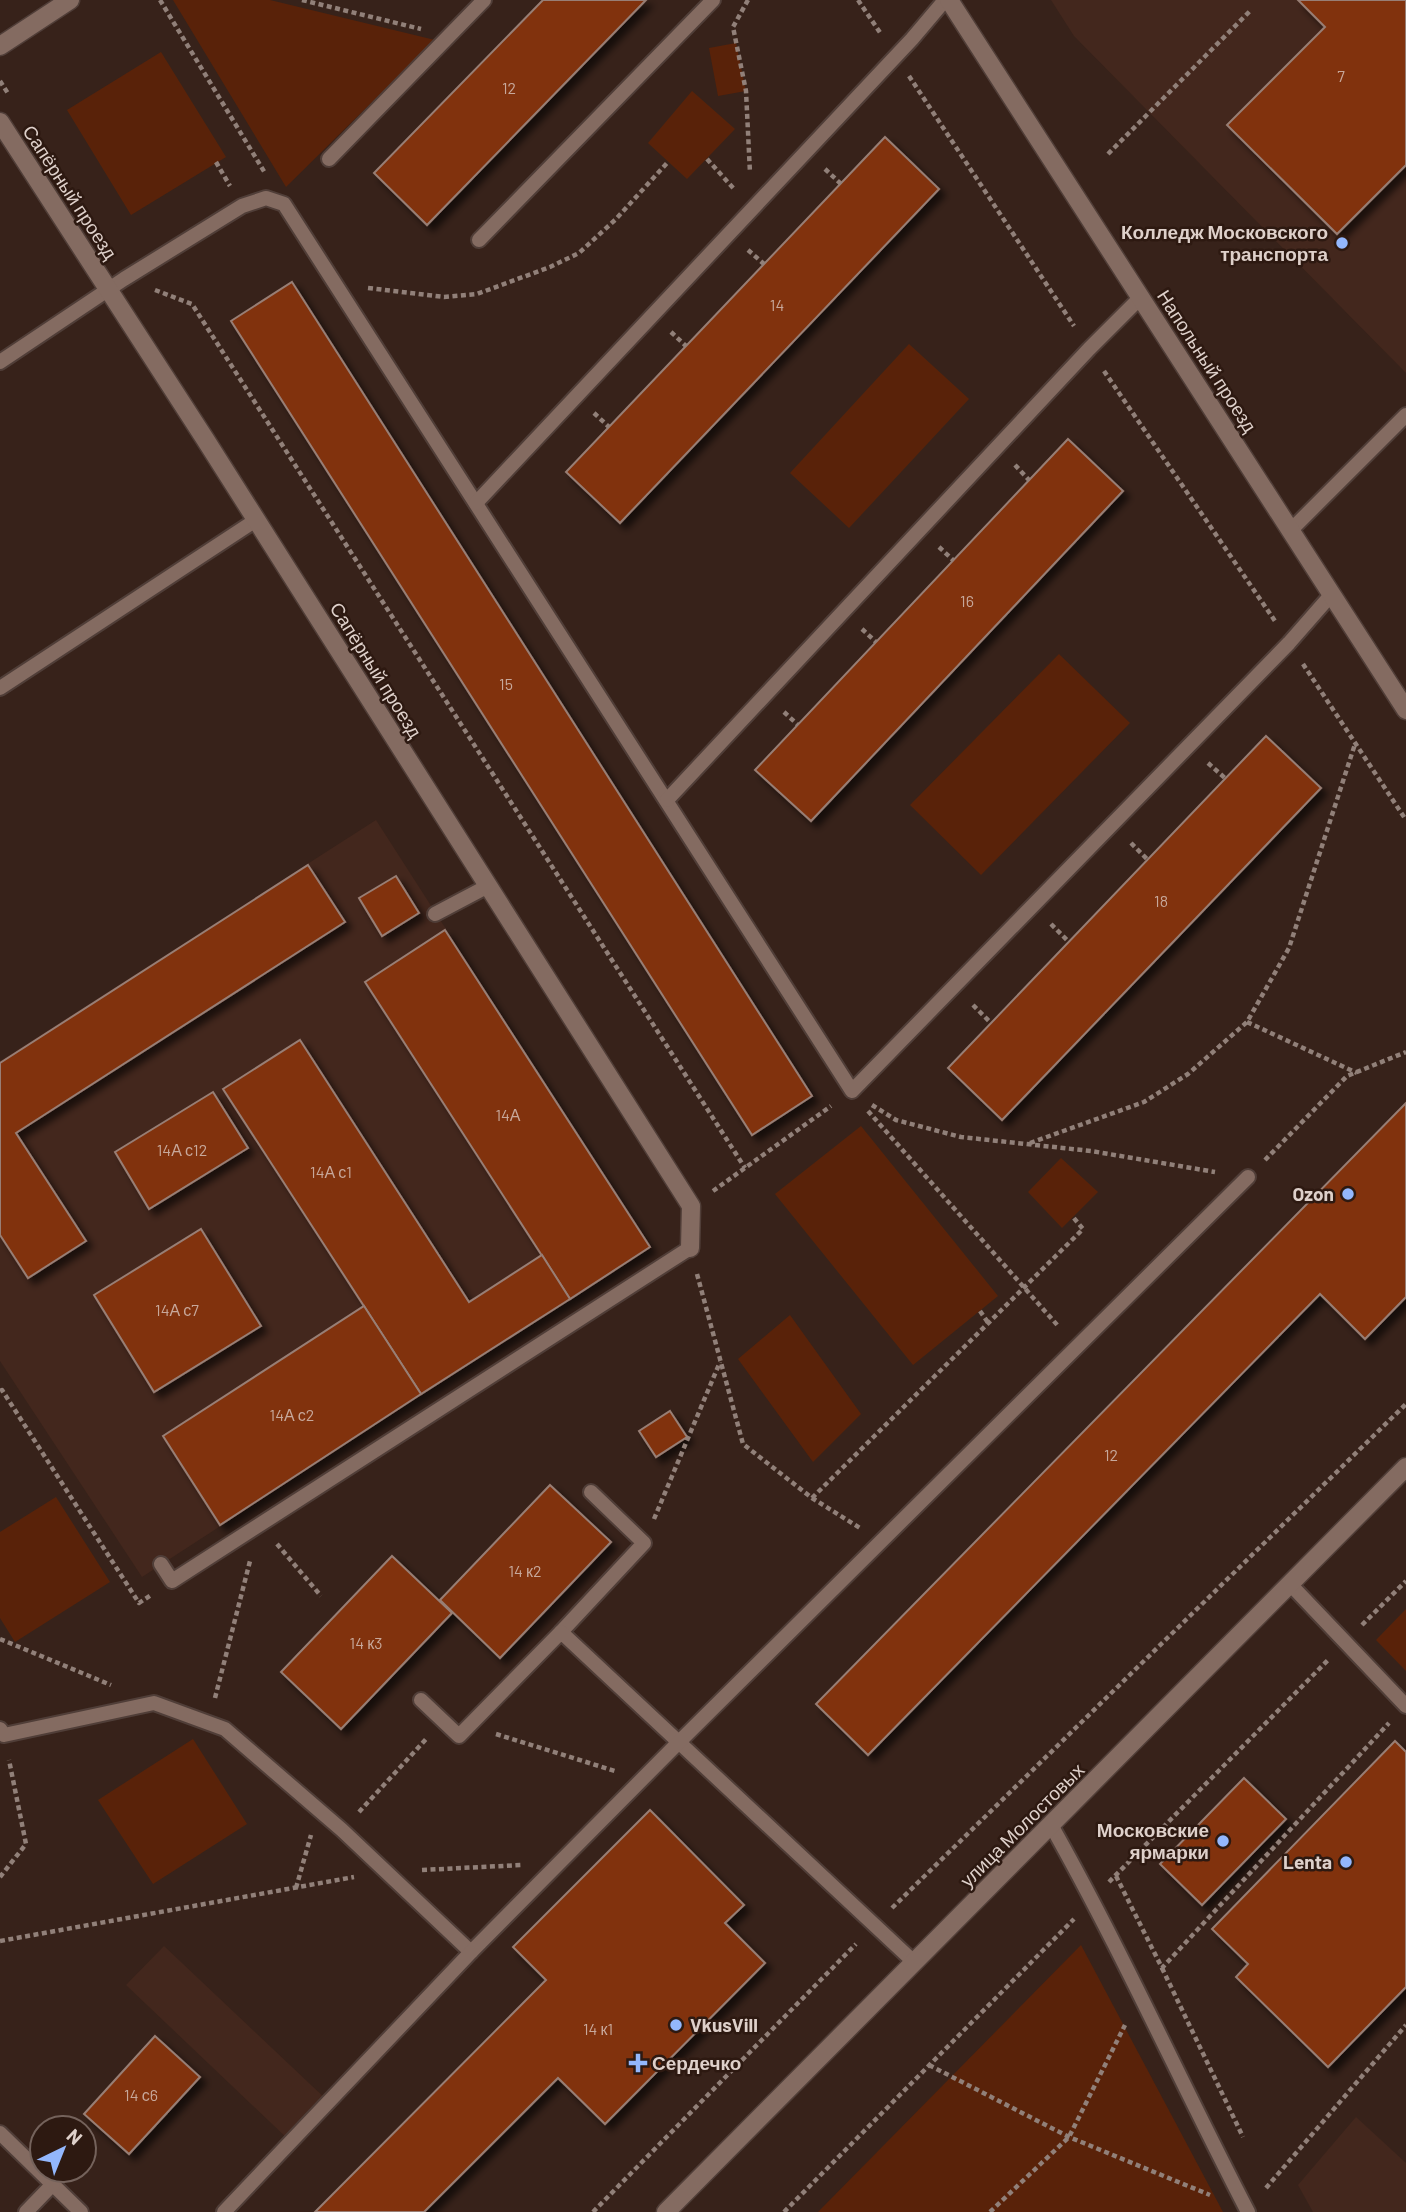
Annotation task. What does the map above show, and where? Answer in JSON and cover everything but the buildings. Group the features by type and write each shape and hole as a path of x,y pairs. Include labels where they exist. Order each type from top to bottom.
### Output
{"street":[{"path":"0,46 70,0"},
{"name":"Напольный проезд","path":"947,0 1406,710"},
{"name":"Сапёрный проезд","path":"0,122 691,1206"},
{"path":"690,1248 691,1206"},
{"name":"улица Молостовых","path":"666,2212 1406,1467"}],"lane":[{"path":"329,159 484,0"},
{"path":"479,240 713,0"},
{"path":"476,503 947,0"},
{"path":"0,362 124,278 242,206 266,198 284,204 852,1091 1289,643 1332,595"},
{"path":"667,800 1089,349 1141,297"},
{"path":"1291,530 1406,415"},
{"path":"0,688 256,520"},
{"path":"435,914 488,886"},
{"path":"224,2212 559,1863 1248,1177"},
{"path":"160,1564 172,1581 690,1248"},
{"path":"421,1700 459,1736 644,1543 591,1492"},
{"path":"1290,1584 1406,1706"},
{"path":"561,1632 915,1963"},
{"path":"2,1732 154,1703 225,1729 342,1830 471,1952"},
{"path":"1051,1825 1093,1899 1248,2212"},
{"path":"0,2133 28,2160"},
{"path":"26,2212 53,2184 81,2212"}],"path":[{"path":"160,0 284,204"},
{"path":"302,0 449,36"},
{"path":"748,0 733,27 746,91 752,209"},
{"path":"858,0 1406,820"},
{"path":"1108,154 1251,10"},
{"path":"0,81 15,104"},
{"path":"707,159 752,209"},
{"path":"331,276 375,290 444,297 477,294 505,285 579,253 615,220 668,162"},
{"path":"124,278 192,304 745,1168"},
{"path":"1026,1144 1144,1102 1188,1074 1247,1022 1289,948 1355,743"},
{"path":"1247,1022 1357,1073"},
{"path":"691,1206 852,1091 896,1120 961,1137 1091,1152 1248,1177 1347,1076 1406,1052"},
{"path":"870,1114 1026,1288 1076,1348"},
{"path":"812,1498 1083,1229 1073,1217"},
{"path":"690,1248 743,1444 812,1498 882,1542"},
{"path":"980,1311 989,1324"},
{"path":"644,1543 720,1361"},
{"path":"0,1391 2,1390 139,1603 172,1581"},
{"path":"593,2212 874,1925 1406,1404"},
{"path":"260,1524 321,1596"},
{"path":"209,1723 260,1524"},
{"path":"0,1639 154,1703"},
{"path":"1162,1968 1406,1706"},
{"path":"342,1830 443,1720"},
{"path":"469,1726 642,1780"},
{"path":"0,1877 26,1844 2,1732"},
{"path":"296,1888 318,1810"},
{"path":"0,1941 384,1872 559,1863"},
{"path":"1116,1876 1243,2138"},
{"path":"990,2212 1069,2137 1141,1994"},
{"path":"1261,2175 1267,2187"}],"shaded area":[{"path":"173,0 270,0 435,40 286,187"},
{"name":"Колледж Московского транспорта","path":"1051,0 1406,0 1406,373 1074,36"},
{"path":"736,43 746,91 718,96 709,48"},
{"path":"161,52 226,157 131,215 67,110"},
{"path":"692,91 735,129 687,179 648,143"},
{"path":"909,344 969,399 849,528 790,473"},
{"path":"1059,654 1130,723 981,875 910,805"},
{"path":"376,820 650,1247 142,1577 0,1361 0,1061"},
{"path":"861,1126 998,1296 913,1365 775,1194"},
{"path":"1061,1158 1098,1192 1062,1228 1028,1192"},
{"path":"790,1315 861,1414 813,1462 738,1359"},
{"path":"56,1497 110,1582 15,1642 0,1618 0,1532"},
{"path":"1406,1609 1406,1671 1376,1640"},
{"path":"193,1739 247,1824 153,1884 98,1800"},
{"path":"1081,1945 1223,2212 818,2212"},
{"path":"164,1946 329,2102 291,2142 126,1985"},
{"path":"1356,2117 1406,2163 1406,2212 1313,2212 1298,2185"}],"place":[{"name":"Колледж Московского транспорта","path":"1342,243"},
{"name":"Ozon","path":"1348,1194"},
{"name":"Московские ярмарки","path":"1223,1841"},
{"name":"Lenta","path":"1346,1862"},
{"name":"VkusVill","path":"676,2025"},
{"name":"Сердечко","path":"638,2063"}]}
